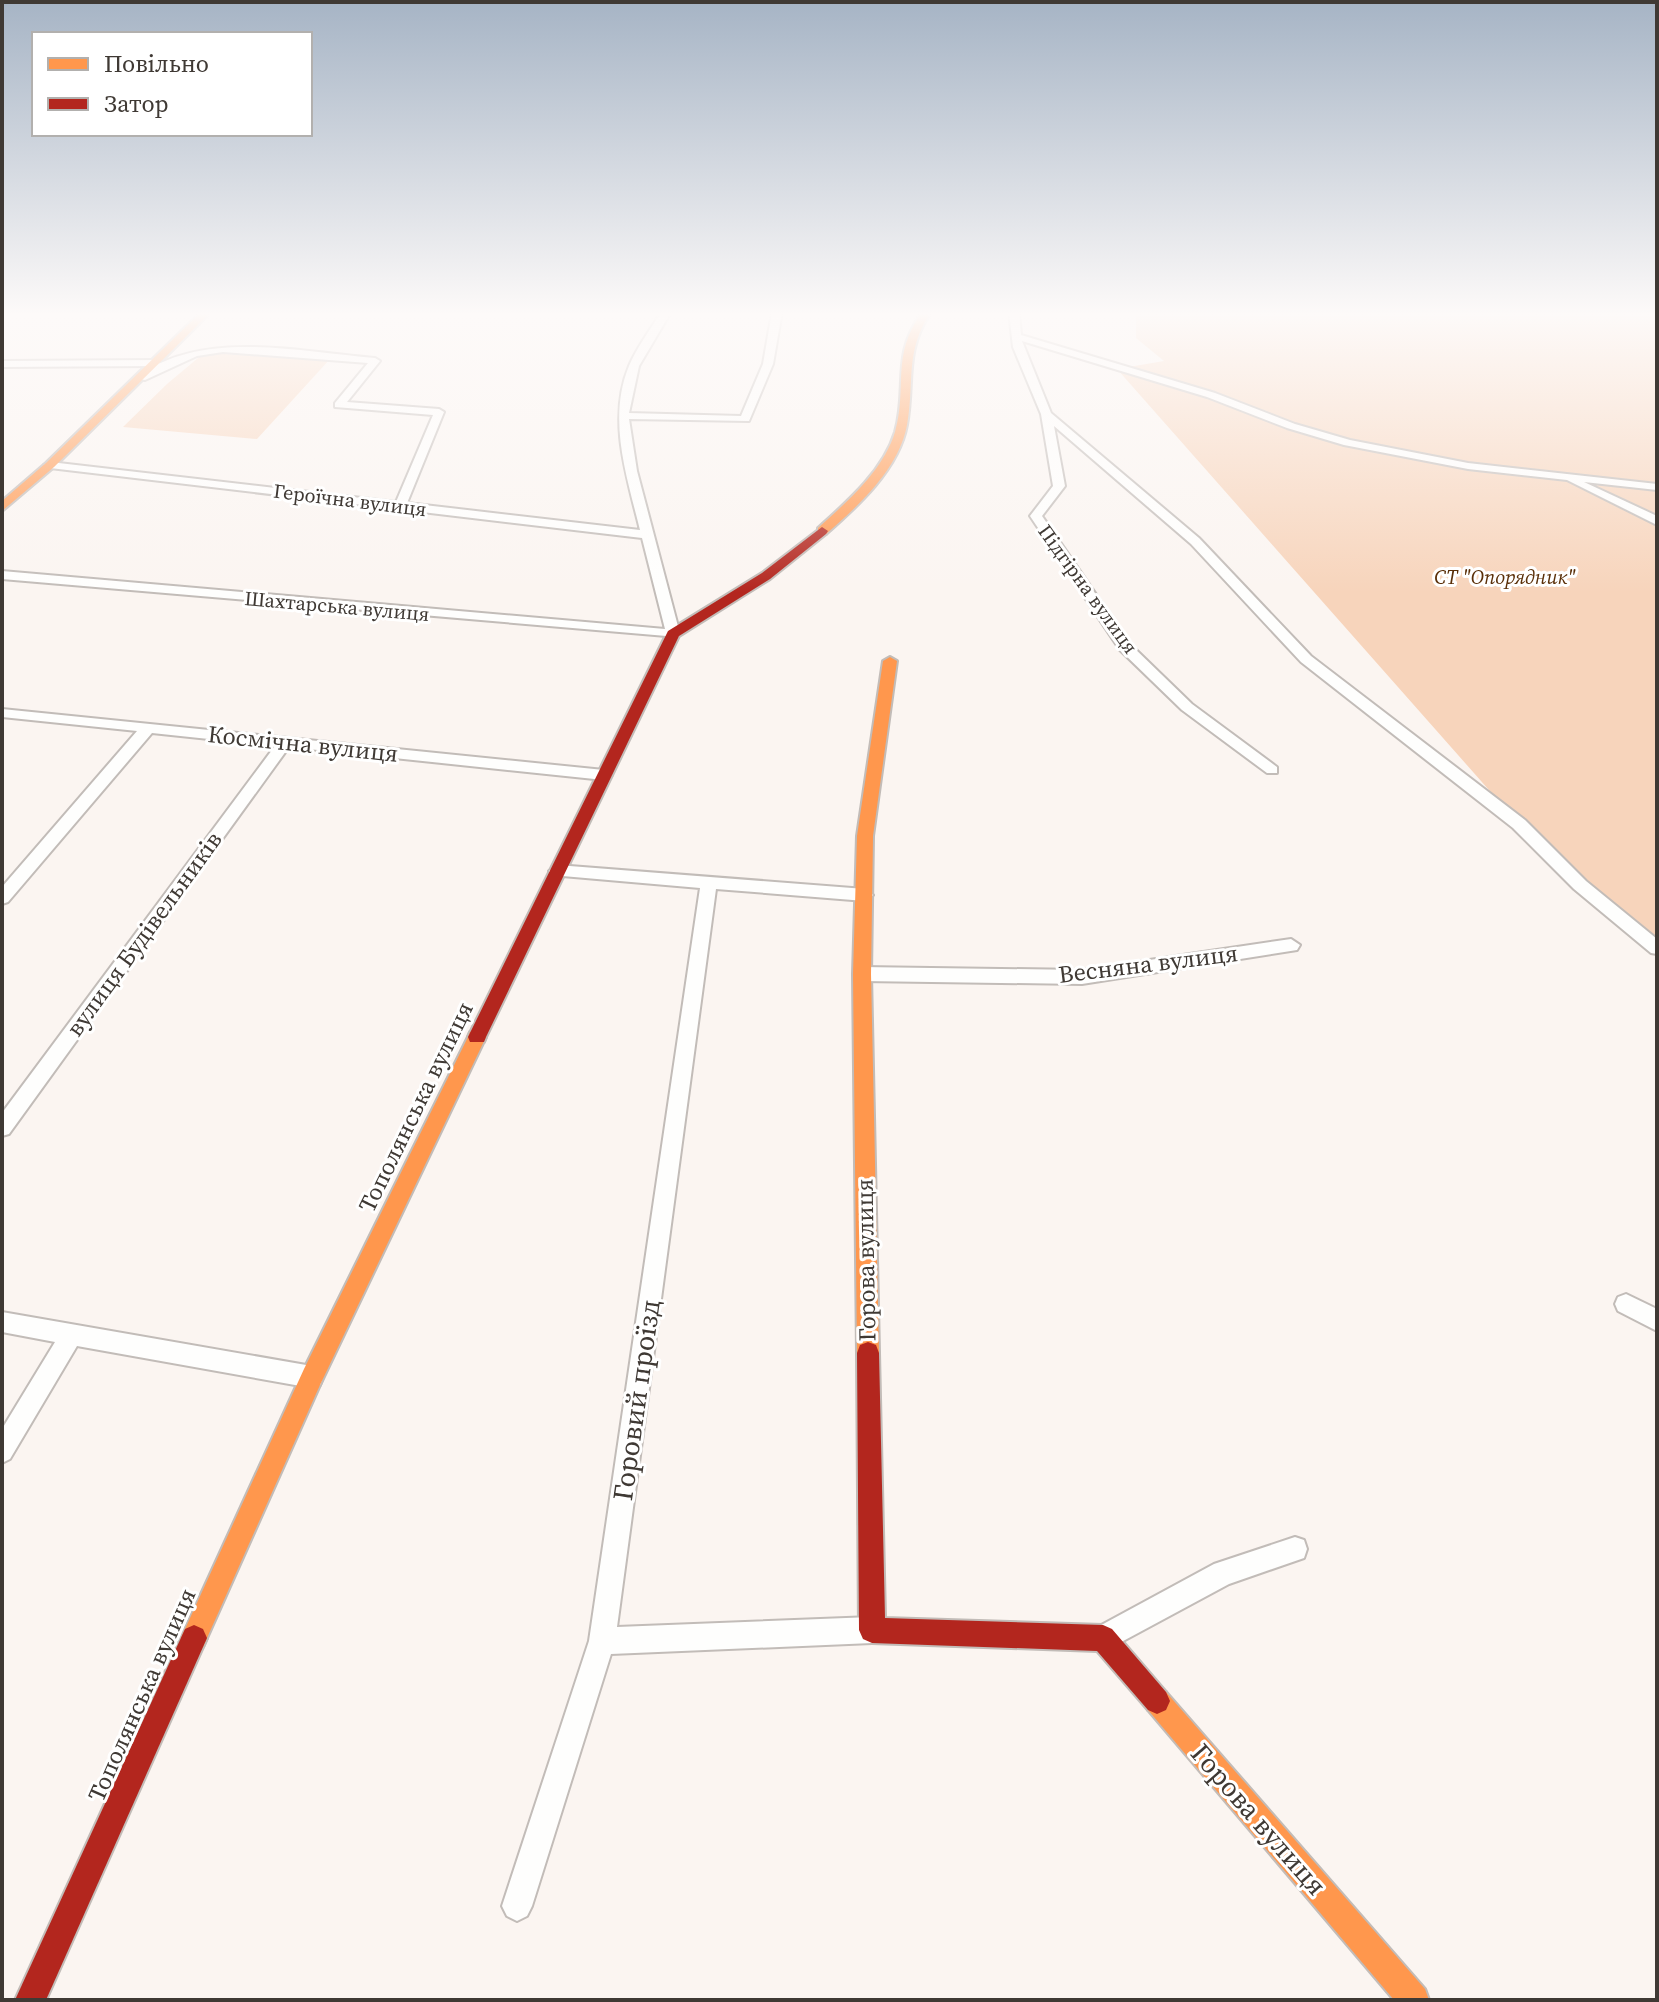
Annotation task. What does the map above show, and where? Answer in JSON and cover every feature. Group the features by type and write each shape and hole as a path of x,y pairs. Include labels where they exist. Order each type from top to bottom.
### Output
{"street":[{"path":"2,507 112,405"},
{"path":"345,405 439,412 400,506"},
{"path":"625,405 623,416 631,471 673,634 718,610 792,556 862,491 898,440 901,405"},
{"path":"623,416 745,419 751,405"},
{"name":"Підгірна вулиця","path":"1042,405 1059,486 1036,516 1125,647 1187,707 1272,770"},
{"path":"1238,405 1348,443 1468,466 1657,487"},
{"path":"1046,414 1195,541 1306,659 1519,824 1580,885 1657,948"},
{"name":"Героїчна вулиця","path":"50,465 649,535"},
{"path":"1562,476 1657,521"},
{"name":"Шахтарська вулиця","path":"2,575 673,634"},
{"name":"Тополянська вулиця","path":"30,2000 312,1377 673,634"},
{"name":"Горова вулиця","path":"872,1630 862,974 865,836 890,661"},
{"name":"Космічна вулиця","path":"2,713 604,775"},
{"path":"2,898 147,729"},
{"name":"вулиця Будівельників","path":"2,1128 286,741"},
{"path":"557,871 865,895"},
{"name":"Горовий проїзд","path":"517,1906 602,1641 709,883"},
{"name":"Весняна вулиця","path":"862,974 1082,977 1291,945"},
{"path":"1626,1304 1657,1321"},
{"path":"2,1322 312,1377"},
{"path":"2,1451 72,1334"},
{"path":"602,1641 872,1630 1103,1638 1223,1573 1295,1549"},
{"name":"Горова вулиця","path":"1103,1638 1414,2000"}],"green space":[{"path":"145,405 288,405 257,439 123,427"},
{"name":"СТ \"Опорядник\"","path":"1149,405 1657,405 1657,948 1519,824"}],"traffic: slow":[{"path":"2,507 111,405"},
{"path":"822,531 880,471 901,429 903,405"},
{"path":"868,1353 862,974 865,836 890,661"},
{"path":"194,1638 312,1377 477,1037"},
{"path":"1157,1701 1414,2000"}],"traffic: jam":[{"path":"477,1037 673,634 766,576 822,531"},
{"path":"868,1353 872,1630 1103,1638 1157,1701"},
{"path":"30,2000 194,1638"}]}
